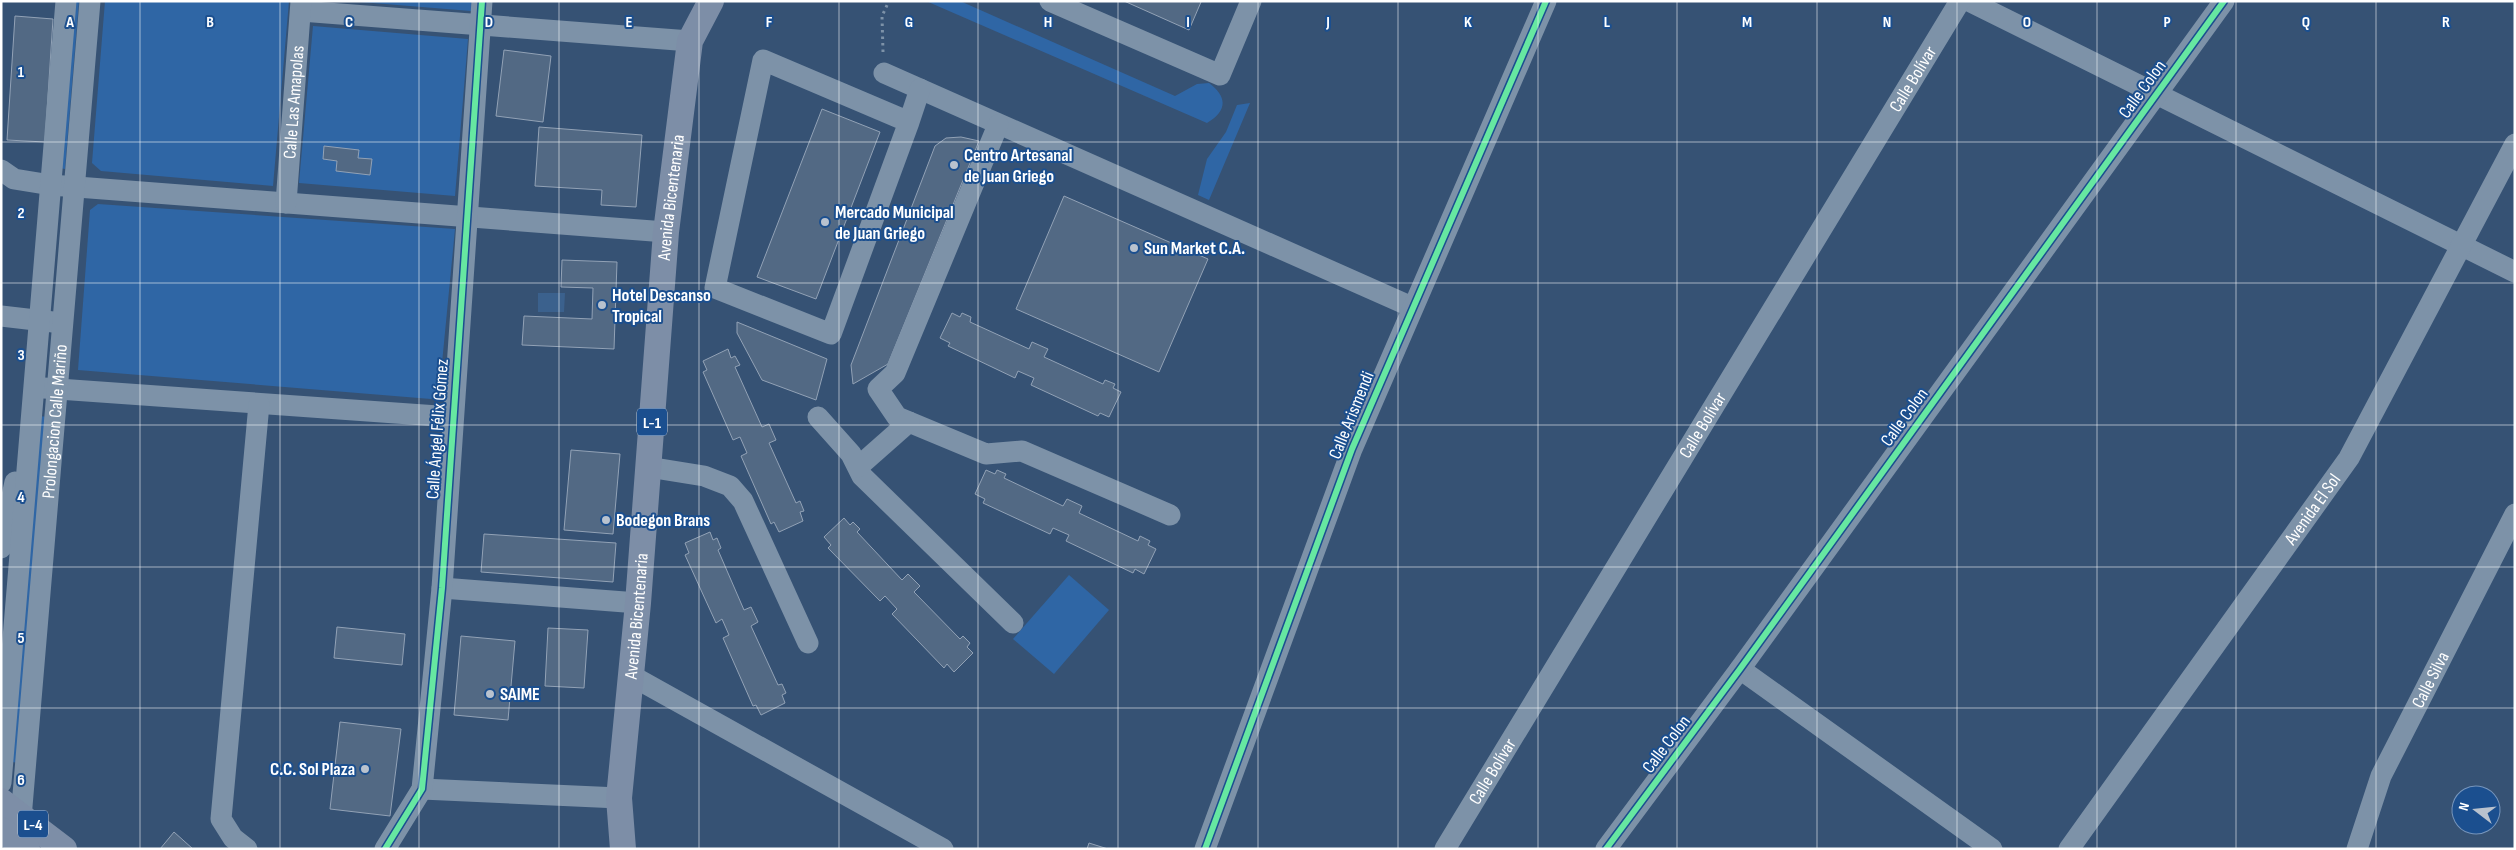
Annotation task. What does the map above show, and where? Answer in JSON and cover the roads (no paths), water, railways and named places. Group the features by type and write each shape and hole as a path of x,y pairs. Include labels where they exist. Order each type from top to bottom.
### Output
{"main road":[{"name":"Avenida Bicentenaria","path":"623,849 619,798 632,676 666,232 690,41 711,1"},
{"name":"L-4","path":"11,808 64,849"}],"street":[{"name":"Prolongacion Calle Mariño","path":"1,783 66,1"},
{"name":"Prolongacion Calle Mariño","path":"16,840 11,808 57,389 90,1"},
{"name":"Calle Ángel Félix Gómez","path":"385,849 422,789 442,588 452,417 482,1"},
{"path":"1050,1 1220,75 1251,1"},
{"name":"Calle Arismendi","path":"1205,849 1352,449 1546,1"},
{"name":"Calle Bolívar","path":"1445,849 1960,1"},
{"path":"1969,1 2515,272"},
{"name":"Calle Colon","path":"1606,849 1740,669 2224,1"},
{"path":"301,6 480,26 690,41"},
{"name":"Calle Las Amapolas","path":"286,203 301,6"},
{"path":"909,122 763,60 715,288 831,334 909,122 920,89"},
{"path":"884,73 1412,307"},
{"path":"998,125 895,373 878,389 897,417 986,454 1022,451 1170,515"},
{"name":"Avenida El Sol","path":"2069,849 2349,458 2515,144"},
{"path":"1,170 14,178 51,185 666,232"},
{"path":"1,316 63,323"},
{"path":"1,548 34,388 452,417"},
{"path":"247,849 233,838 221,819 259,404"},
{"path":"818,417 851,454 862,476 1013,623"},
{"path":"858,467 909,422"},
{"path":"648,467 704,476 730,486 743,501 808,643"},
{"name":"Calle Silva","path":"2357,849 2381,776 2515,514"},
{"path":"442,588 638,603"},
{"path":"1740,669 1992,849"},
{"path":"632,676 943,849"},
{"path":"422,789 619,798"}],"place":[{"name":"Centro Artesanal de Juan Griego","path":"954,165"},
{"name":"Mercado Municipal de Juan Griego","path":"825,222"},
{"name":"Sun Market C.A.","path":"1134,248"},
{"name":"Hotel Descanso Tropical","path":"602,305"},
{"name":"Bodegon Brans","path":"606,520"},
{"name":"SAIME","path":"490,694"},
{"name":"C.C. Sol Plaza","path":"365,769"}]}
